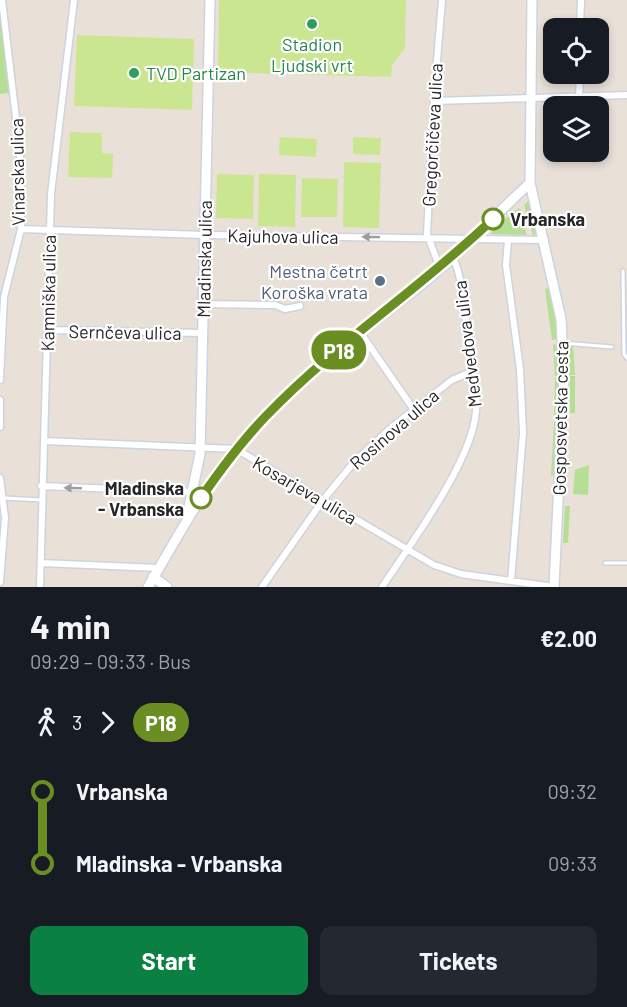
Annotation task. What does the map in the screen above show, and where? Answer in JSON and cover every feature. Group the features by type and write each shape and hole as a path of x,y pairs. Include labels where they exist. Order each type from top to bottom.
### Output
{"street":[{"name":"Vinarska ulica","path":"0,380 4,297 21,229 20,152 2,0"},
{"name":"Kamniška ulica","path":"40,587 41,486 51,194 74,0"},
{"name":"Mladinska ulica","path":"187,516 194,492 200,448 210,0"},
{"name":"Gregorčičeva ulica","path":"440,268 429,239 434,101 442,0"},
{"name":"Gosposvetska cesta","path":"532,0 530,183 545,240 561,319 562,343 563,420 554,587"},
{"path":"580,18 581,0"},
{"path":"600,96 627,95"},
{"path":"434,101 543,98"},
{"path":"148,587 187,516 236,449 297,386 453,258 530,183"},
{"name":"Kajuhova ulica","path":"21,229 204,235 545,240"},
{"path":"508,240 506,266 520,369 523,433 511,581"},
{"name":"Medvedova ulica","path":"382,587 462,460 477,411 458,275 453,258"},
{"path":"203,304 275,305 285,309 300,306"},
{"name":"Sernčeva ulica","path":"48,330 202,333"},
{"path":"360,332 414,410"},
{"name":"Rosinova ulica","path":"262,587 323,500 355,461 452,380 473,371"},
{"path":"0,400 0,427"},
{"name":"Kosarjeva ulica","path":"44,441 236,449 434,565 461,574 554,587"},
{"path":"0,478 6,518 0,582"},
{"path":"41,486 194,492"},
{"path":"41,563 158,568"},
{"path":"153,577 167,587"}],"lane":[{"path":"623,271 624,354 627,358"},
{"path":"562,343 612,347"},
{"path":"2,498 41,500"},
{"path":"605,563 627,563"}],"green space":[{"name":"Stadion Ljudski vrt","path":"219,0 406,0 405,48 392,65 391,77 218,72"},
{"path":"0,5 13,92 0,94"},
{"name":"TVD Partizan","path":"77,35 194,39 192,110 74,106"},
{"path":"70,132 102,133 102,153 113,154 112,178 68,177"},
{"path":"280,137 317,139 316,157 279,155"},
{"path":"353,137 381,138 380,155 353,154"},
{"path":"344,162 381,163 379,228 343,227"},
{"path":"217,174 254,175 253,219 216,218"},
{"path":"259,174 296,175 295,227 258,226"},
{"path":"302,178 338,179 337,217 301,217"},
{"path":"528,201 538,234 533,235 524,205"},
{"path":"519,208 523,213 520,214 527,235 491,234 493,229"},
{"path":"548,288 558,339 552,340 545,289"},
{"path":"553,344 558,346 560,375 555,376"},
{"path":"568,346 573,346 575,375 570,375"},
{"path":"570,376 575,376 575,413 570,413"},
{"path":"555,377 560,377 559,419 554,418"},
{"path":"554,422 559,423 557,476 551,475"},
{"path":"589,465 588,495 573,494 575,470"},
{"path":"565,506 570,506 568,543 563,543"}],"bus line":[{"name":"P18","path":"201,498 236,449 297,386 453,258 493,219"}],"place":[{"name":"Stadion Ljudski vrt","path":"312,24"},
{"name":"TVD Partizan","path":"134,73"},
{"name":"Vrbanska","path":"493,219"},
{"name":"Mestna četrt Koroška vrata","path":"380,281"},
{"name":"Mladinska - Vrbanska","path":"201,498"}]}
